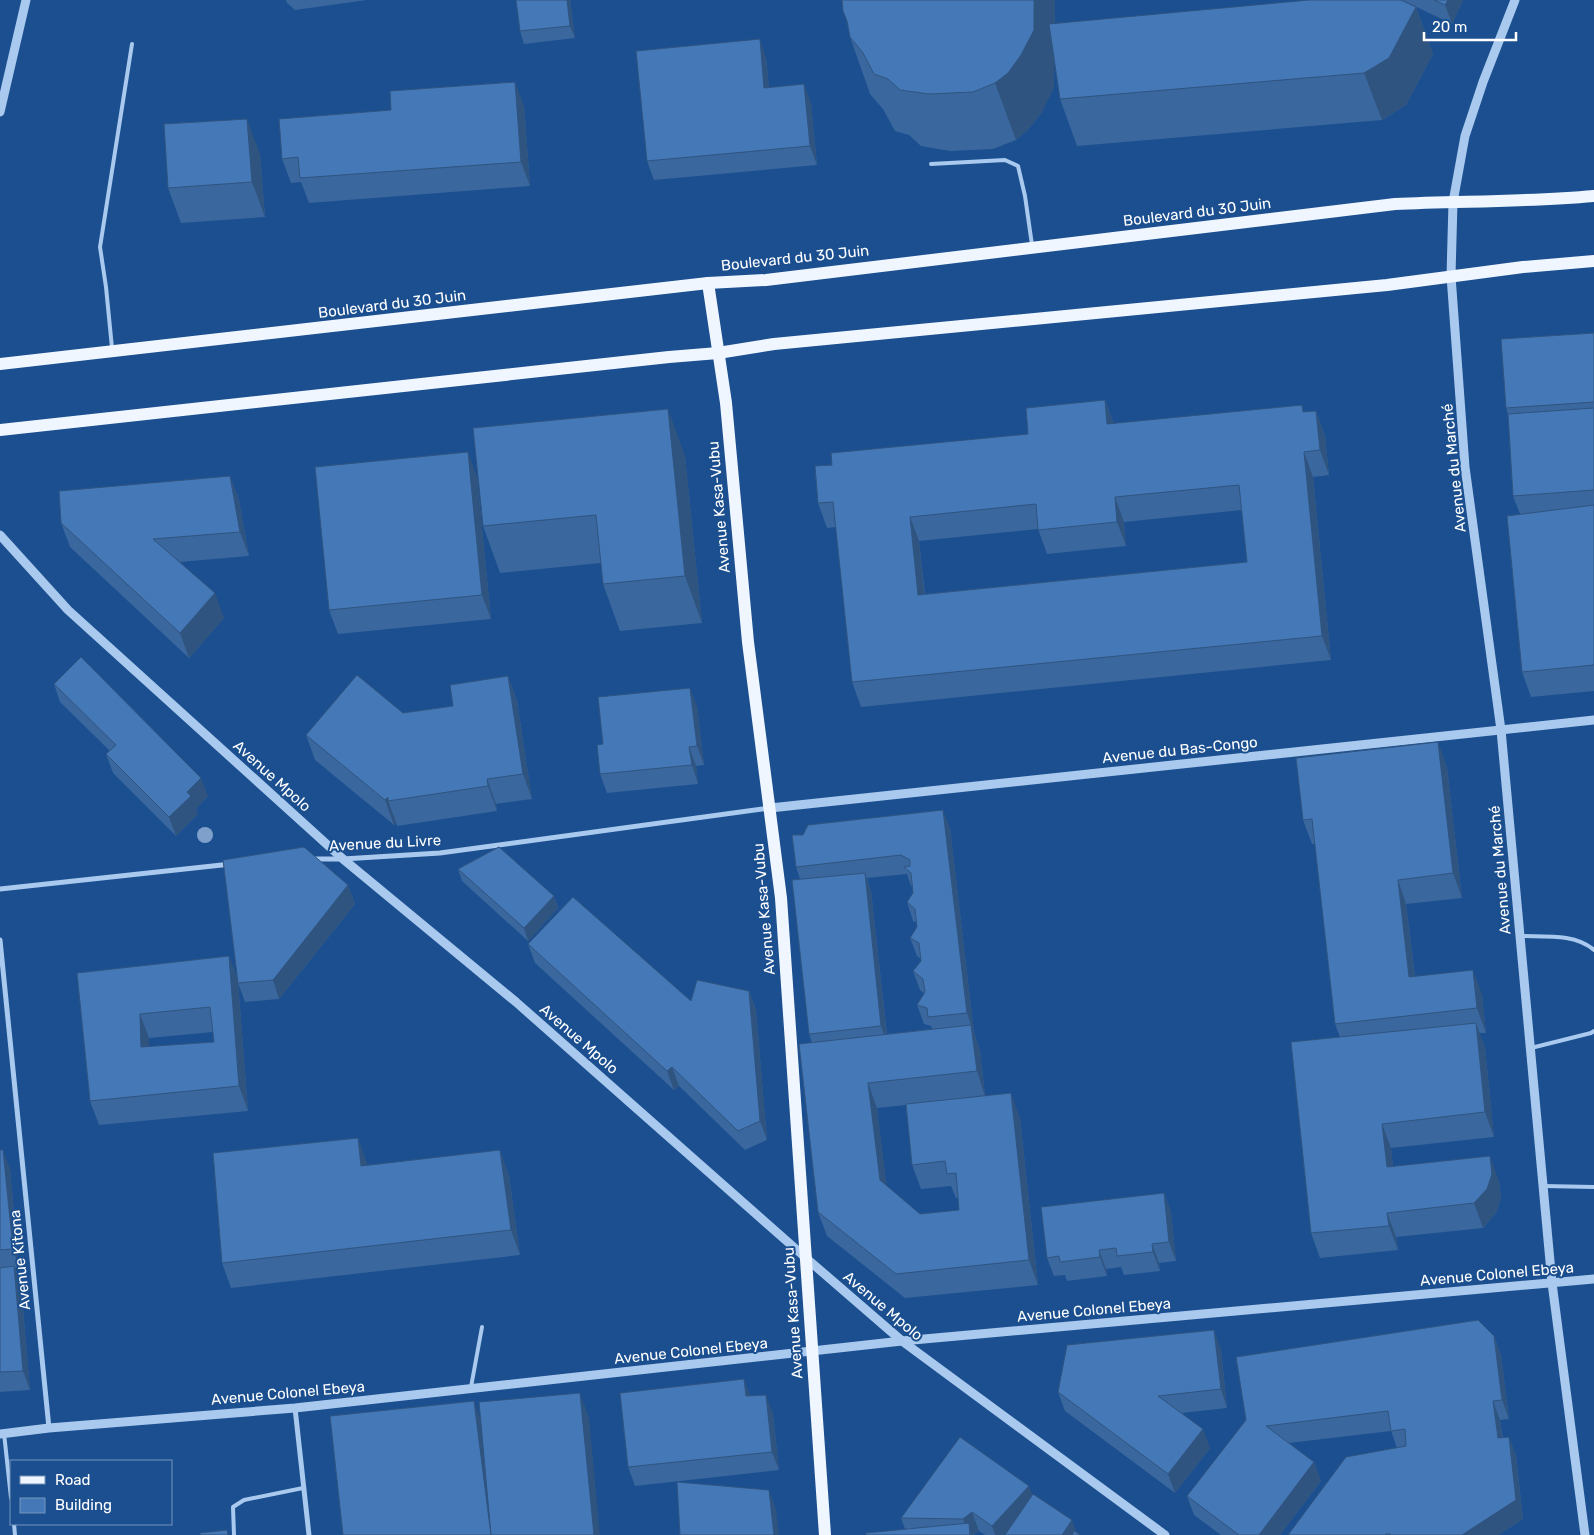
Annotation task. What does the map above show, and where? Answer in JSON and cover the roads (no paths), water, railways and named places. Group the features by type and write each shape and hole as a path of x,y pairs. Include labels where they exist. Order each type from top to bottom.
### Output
{"main road":[{"name":"Boulevard du 30 Juin","path":"0,364 708,283 766,280 1395,204 1543,201 1594,196"},
{"path":"0,430 718,353 774,344 1387,285 1524,267 1594,261"},
{"name":"Avenue Kasa-Vubu","path":"708,283 727,412 748,642 781,898 825,1535"}],"street":[{"path":"0,112 26,0"},
{"name":"Avenue du Marché","path":"1514,0 1465,136 1453,202 1451,276 1465,467 1501,730 1552,1283 1585,1535"},
{"name":"Avenue Mpolo","path":"0,535 68,610 343,860 516,1002 902,1341 1165,1535"},
{"name":"Avenue du Bas-Congo","path":"770,808 1594,720"},
{"name":"Avenue du Livre","path":"304,859 343,860 440,854 770,808"},
{"path":"0,889 238,864"},
{"name":"Avenue Kitona","path":"0,940 49,1428"},
{"name":"Avenue Colonel Ebeya","path":"2,1433 294,1408 902,1341 1594,1279"},
{"path":"294,1408 309,1535"}],"lane":[{"path":"112,352 100,247 132,44"},
{"path":"931,164 1005,160 1018,166 1032,248"},
{"path":"1520,936 1575,938 1588,944 1594,950"},
{"path":"1530,1049 1594,1031"},
{"path":"1543,1186 1594,1187"},
{"path":"470,1389 482,1327"},
{"path":"2,1433 10,1491"},
{"path":"234,1535 233,1507 244,1500 303,1488"}]}
